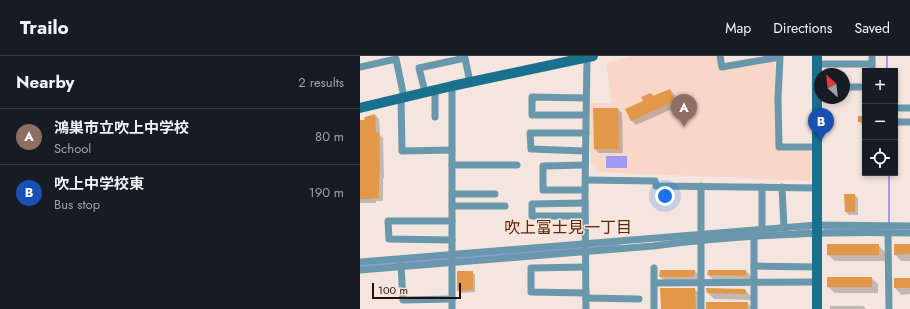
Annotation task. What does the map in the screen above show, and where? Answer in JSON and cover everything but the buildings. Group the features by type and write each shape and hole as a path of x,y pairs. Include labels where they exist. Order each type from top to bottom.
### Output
{"street":[{"path":"720,56 722,67 780,57 778,98 779,147 816,147"},
{"path":"817,60 872,68 872,56"},
{"path":"360,108 558,60 587,57 585,165 586,309"},
{"path":"424,92 419,68 465,58 470,82"},
{"path":"360,67 396,59 402,97 402,151 452,150"},
{"path":"452,86 452,309"},
{"path":"850,87 862,87"},
{"path":"435,90 435,116"},
{"path":"586,98 532,97 532,115 586,115"},
{"path":"817,104 816,147 817,309"},
{"path":"899,108 910,108"},
{"path":"898,122 910,122"},
{"path":"586,133 530,133 531,149 586,151"},
{"path":"452,165 517,165"},
{"path":"585,165 543,166 543,190 585,190"},
{"path":"586,180 655,181 656,186 816,188"},
{"path":"701,186 701,309"},
{"path":"762,187 762,230"},
{"path":"782,187 784,228"},
{"path":"452,194 495,194"},
{"path":"585,203 532,204 532,216 585,216"},
{"path":"452,206 505,206"},
{"path":"452,221 388,221 389,239 452,240"},
{"path":"701,237 754,236 816,229 910,226"},
{"path":"360,270 784,228 910,233"},
{"path":"888,233 889,309"},
{"path":"754,236 754,309"},
{"path":"360,262 452,254 585,248"},
{"path":"401,266 403,300 452,299"},
{"path":"754,266 817,267"},
{"path":"585,267 531,268 531,292 639,299"},
{"path":"654,268 654,309"},
{"path":"654,283 817,282"}],"shaded area":[{"path":"632,56 716,56 720,71 775,62 778,150 812,151 811,181 596,172 596,164 591,165 590,103 612,103 606,63"},
{"path":"606,156 627,156 627,168 606,168"}],"waterway":[{"path":"887,56 887,68"},
{"path":"889,176 889,224"},
{"path":"825,229 862,229"},
{"path":"797,231 810,230"},
{"path":"589,247 619,245"},
{"path":"455,258 582,248"},
{"path":"360,266 448,259"}],"place":[{"name":"鴻巣市立吹上中学校","path":"684,127"},
{"name":"吹上中学校東","path":"821,141"}],"district":[{"name":"吹上富士見一丁目","path":"568,227"}]}
